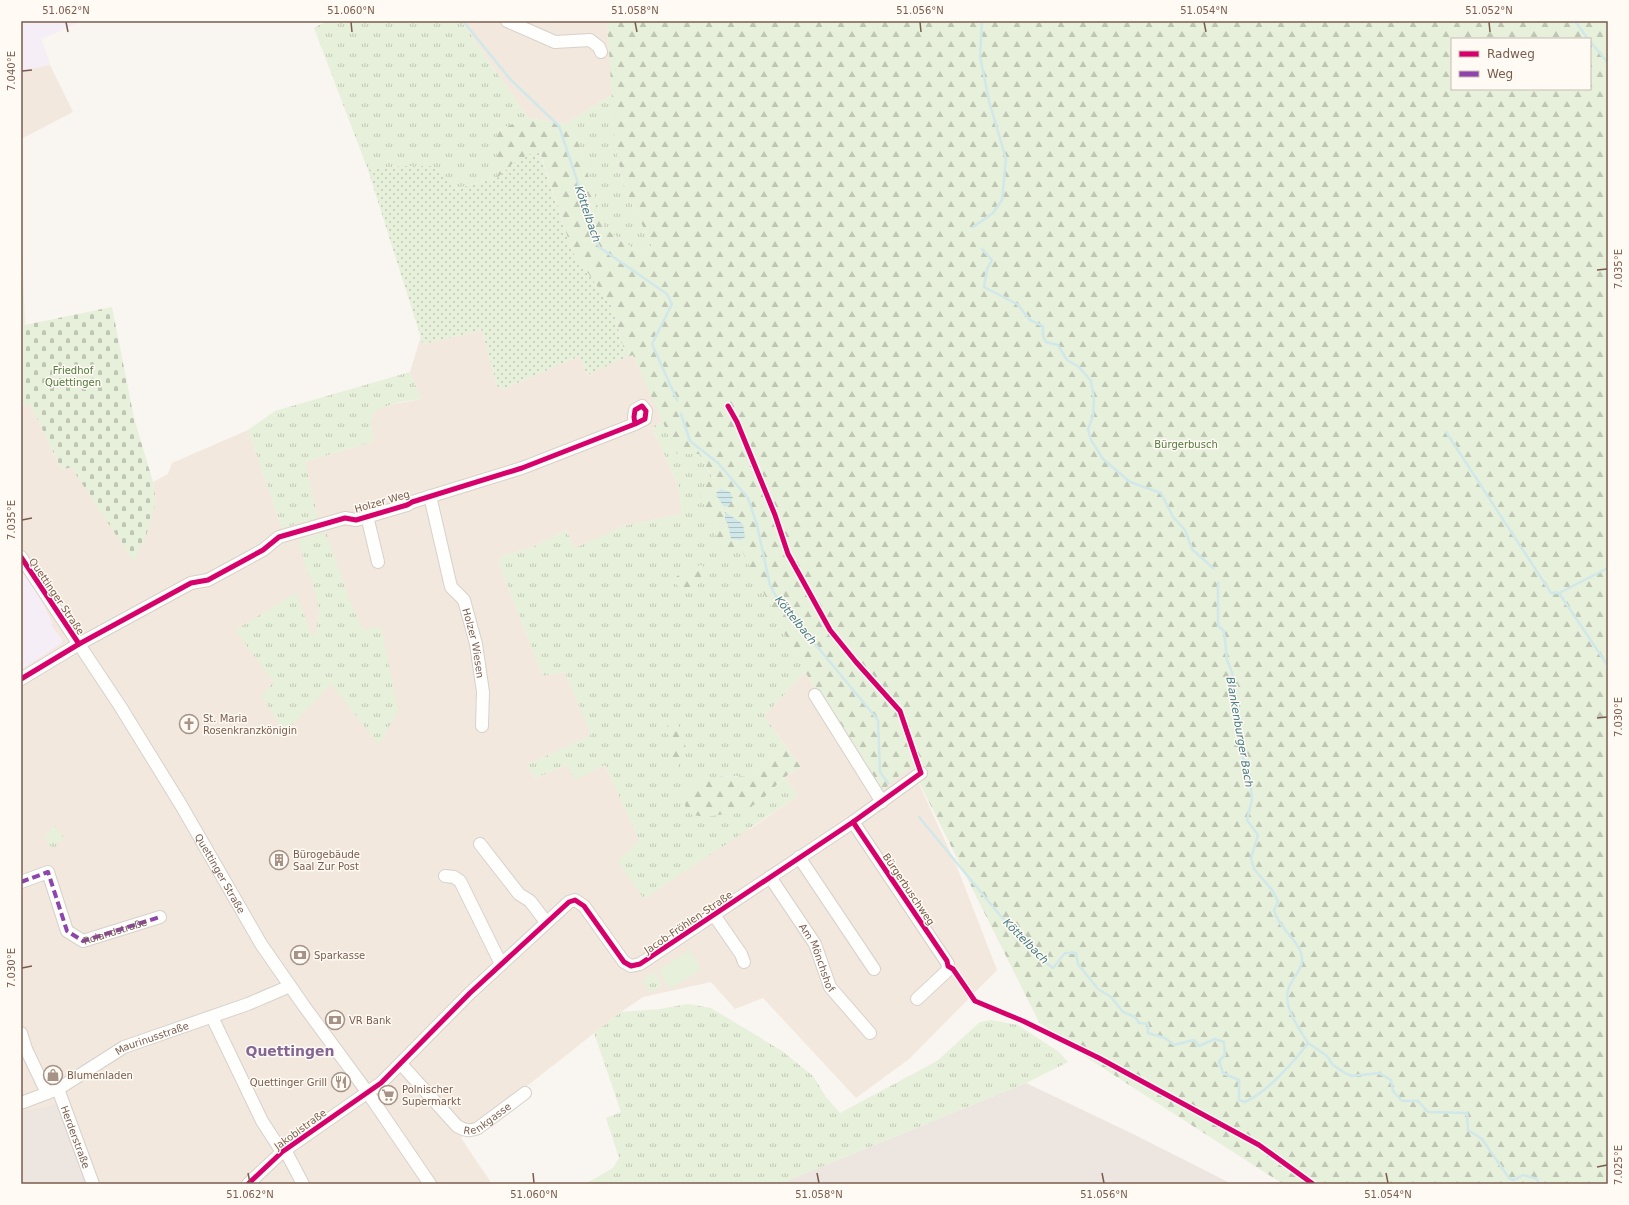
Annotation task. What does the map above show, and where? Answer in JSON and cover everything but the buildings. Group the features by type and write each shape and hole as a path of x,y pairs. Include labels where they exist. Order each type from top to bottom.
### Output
{"street":[{"path":"507,21 555,42 590,40 599,46 601,52"},
{"name":"Holzer Weg","path":"21,679 79,644 191,583 203,582 263,550 279,537 345,518 356,520 407,505 430,496 535,464 635,424"},
{"name":"Holzer Wiesen","path":"430,496 451,587 464,600 476,644 482,692 482,726"},
{"name":"Holzer Weg","path":"368,516 378,562"},
{"name":"Quettinger Straße","path":"21,557 120,706 181,805 261,944 368,1093 430,1184"},
{"path":"815,695 882,802"},
{"name":"Jacob-Fröhlen-Straße","path":"368,1093 401,1064 501,964 569,902 575,900 579,902 624,962 631,966 646,961 853,822 921,773"},
{"name":"Bürgerbuschweg","path":"853,822 948,964 947,971 917,1000"},
{"path":"480,844 519,894 530,901 546,922"},
{"path":"799,857 874,969"},
{"name":"Rolandstraße","path":"21,882 48,872 67,932 83,941 160,917"},
{"path":"445,876 454,877 460,881 501,964"},
{"name":"Am Mönchshof","path":"770,877 815,944 830,987 870,1034"},
{"name":"Jacob-Fröhlen-Straße","path":"714,915 741,954 744,962"},
{"name":"Maurinusstraße","path":"21,1103 52,1091 124,1047 260,1000 290,986"},
{"path":"212,1017 262,1121 284,1151"},
{"path":"21,1033 26,1049 52,1091"},
{"name":"Renkgasse","path":"401,1064 457,1126 463,1130 473,1130 478,1128 525,1093"},
{"name":"Herderstraße","path":"52,1091 93,1184"},
{"name":"Jakobistraße","path":"248,1184 284,1151 368,1093"},
{"name":"Jakobistraße","path":"284,1151 303,1184"}],"shaded area":[{"path":"21,21 81,21 41,39 50,65 73,112 21,139"},
{"path":"21,21 79,22 41,39 50,65 22,71"},
{"path":"461,21 607,21 613,94 566,124 528,118"},
{"path":"482,330 497,386 503,389 580,356 587,375 606,365 633,354 664,421 652,427 678,485 682,514 624,526 575,549 566,530 533,547 499,557 503,575 543,676 565,672 592,735 527,765 535,778 567,765 575,779 605,765 640,840 750,829 798,796 785,777 801,767 764,716 805,672 881,791 911,766 957,867 997,970 909,1059 856,1098 763,998 735,1009 711,982 643,997 621,1012 461,1138 492,1184 21,1184 21,398 24,406 30,404 62,470 71,466 156,502 153,482 168,474 172,463 248,430 282,528 305,462 374,441 370,421 375,412 383,406 421,399 410,372 421,336 423,344"},
{"path":"21,569 39,596 53,624 51,625 62,639 62,643 21,670"},
{"path":"1026,1083 1135,1135 1232,1184 779,1184"},
{"path":"58,1103 90,1184 21,1184 21,1111 42,1108"}],"green space":[{"path":"327,21 461,21 528,118 497,130 497,178 453,189 432,166 401,166 368,170 314,28"},
{"name":"Bürgerbusch","path":"607,21 1608,21 1608,1184 1283,1184 1089,1059 1039,1022 911,766 881,792 805,672 742,551 721,550 699,491 713,478 699,454 677,454 633,355 626,357 612,307 572,251 540,152 518,159 497,178 497,130 528,118 566,124 578,141 604,228 640,253 652,245 624,188 615,144"},
{"path":"613,94 615,144 624,188 652,245 640,253 604,228 578,141 566,124"},
{"path":"539,151 572,251 612,307 626,357 587,375 580,356 503,389 497,386 482,330 423,344 368,170 401,166 432,166 454,189 497,178 518,159"},
{"path":"21,246 22,247 25,325 21,323"},
{"name":"Friedhof Quettingen","path":"112,307 134,418 153,482 156,502 146,536 134,562 71,467 62,470 30,404 24,406 21,398 21,323 25,325"},
{"path":"410,372 421,399 391,404 377,411 371,422 374,441 305,462 318,518 282,528 248,430 275,411"},
{"path":"664,421 677,454 699,454 713,479 699,491 742,550 805,672 764,716 787,748 748,777 719,777 691,786 693,815 721,814 744,808 764,796 785,777 798,796 644,899 618,861 639,840 605,765 575,780 567,765 535,778 527,765 591,735 565,672 543,676 503,575 499,557 533,547 566,530 575,548 624,526 682,514 678,485 652,427"},
{"path":"326,532 351,603 363,630 381,626 398,710 379,745 331,684 285,732 261,696 274,682 235,630 296,593 312,636 315,636 319,612 312,578 309,578 298,540"},
{"path":"701,565 706,568 697,586 687,589 679,588 675,582 676,577 687,569"},
{"path":"667,719 676,719 686,748 677,769 670,767"},
{"path":"787,748 801,767 785,777 751,807 726,814 699,816 690,814 685,806 685,794 690,787 698,782 719,777 748,777"},
{"path":"55,826 64,838 53,849 44,837"},
{"path":"690,950 702,969 670,989 658,970"},
{"path":"654,972 662,985 650,993 642,980"},
{"path":"688,1004 711,1008 782,1051 813,1076 826,1097 840,1113 937,1061 980,1022 991,1020 1018,1025 1059,1052 1068,1062 1026,1083 779,1184 585,1184 613,1168 619,1158 606,1118 621,1112 594,1033 621,1012 660,1009"}],"water":[{"path":"721,489 730,492 733,498 729,506 724,507 717,496 716,493"},
{"path":"725,512 743,524 745,537 741,540 731,539 728,524 725,520"}],"waterway":[{"name":"Köttelbach","path":"463,21 510,79 559,126 599,247 667,294 672,304 652,344 677,400"},
{"name":"Blankenburger Bach","path":"973,227 993,213 1002,200 1006,159 989,101 980,56 982,21"},
{"path":"1575,21 1587,38"},
{"path":"1591,42 1608,63"},
{"name":"Blankenburger Bach","path":"982,249 992,260 987,269 984,287 1017,304 1030,320 1043,326 1043,336 1046,342 1058,345 1067,360 1079,367 1091,381 1094,400 1093,416 1088,429 1091,440 1103,459 1130,482 1161,493 1173,517 1185,530 1192,549 1213,568"},
{"name":"Köttelbach","path":"681,414 690,441 718,463 748,498 757,525 770,585 777,598 878,720 880,772 888,783"},
{"path":"1446,432 1551,593 1559,593 1608,666"},
{"path":"1559,593 1608,568"},
{"name":"Blankenburger Bach","path":"1218,583 1218,626 1224,631 1227,660 1232,672 1241,724 1244,762 1250,775 1252,799 1247,820 1258,835 1251,858 1254,869 1273,891 1278,902 1274,910 1276,917 1301,952 1302,962 1288,990 1287,998 1291,1014 1308,1043"},
{"name":"Köttelbach","path":"919,817 999,914 1043,960 1053,968 1065,953 1076,953 1078,964 1098,989 1111,997 1123,1012 1135,1017 1139,1023 1148,1024 1148,1033 1165,1038 1174,1045 1194,1040 1199,1046 1215,1039 1224,1042 1225,1055 1219,1061 1223,1073 1239,1080 1239,1100 1245,1102 1262,1092 1287,1068 1308,1043 1327,1056 1333,1065 1345,1073 1352,1076 1379,1073 1391,1080 1393,1091 1402,1101 1418,1101 1428,1112 1467,1113 1468,1130 1482,1139 1509,1178 1514,1180 1523,1175 1537,1179 1539,1184"}],"marked path":[{"path":"21,882 48,872 67,931 83,941 160,917"}],"cycle path":[{"path":"21,679 79,644 191,583 208,580 263,550 279,537 345,518 356,520 522,468 635,424 645,419 646,411 642,406 635,410 635,424"},
{"path":"248,1184 282,1152 381,1083 470,993 569,902 575,900 584,906 624,962 631,966 640,964 853,822 921,773 900,711 856,662 830,630 788,554 775,515 737,422 728,406"},
{"path":"21,557 79,644"},
{"path":"853,822 947,961 948,966 953,969 975,1001 1023,1021 1099,1058 1259,1145 1313,1184"}],"place":[{"name":"St. Maria Rosenkranzkönigin","path":"189,724"},
{"name":"Bürogebäude Saal Zur Post","path":"279,860"},
{"name":"Sparkasse","path":"300,955"},
{"name":"VR Bank","path":"335,1020"},
{"name":"Blumenladen","path":"53,1075"},
{"name":"Quettinger Grill","path":"341,1082"},
{"name":"Polnischer Supermarkt","path":"388,1095"}],"district":[{"name":"Quettingen","path":"290,1051"}]}
